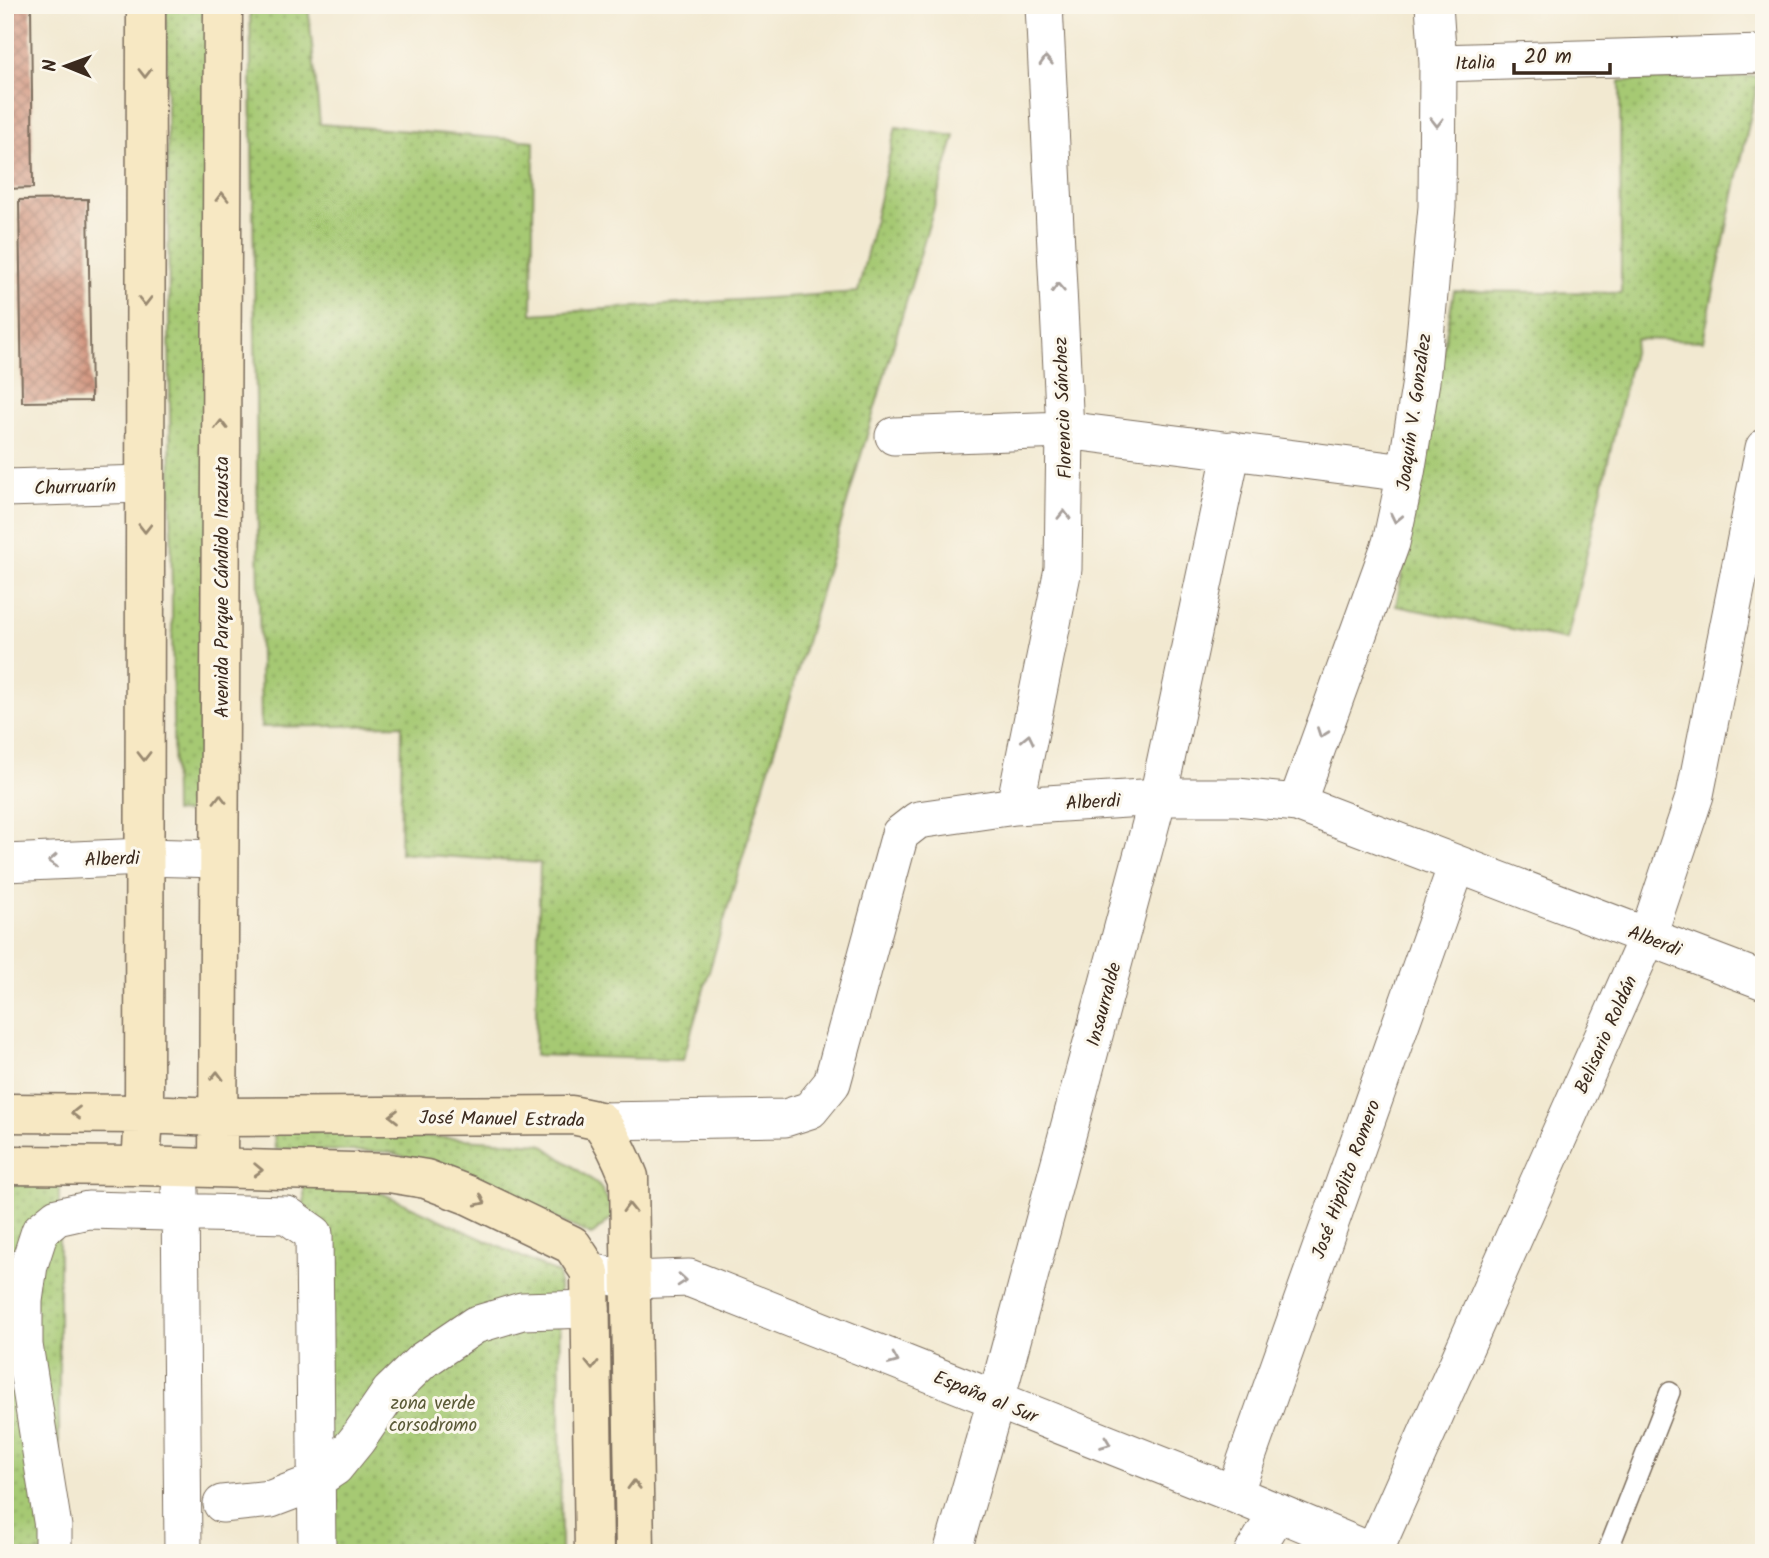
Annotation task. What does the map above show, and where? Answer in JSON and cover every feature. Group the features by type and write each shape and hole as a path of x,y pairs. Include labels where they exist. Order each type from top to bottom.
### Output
{"main road":[{"path":"141,1166 144,1114 146,5"},
{"name":"Avenida Parque Cándido Irazusta","path":"218,1168 223,5"},
{"name":"José Manuel Estrada","path":"5,1113 217,1117 572,1115 600,1121 616,1147 629,1177 635,1553"},
{"path":"5,1165 389,1173 426,1179 468,1195 572,1245 590,1272 594,1553"}],"street":[{"name":"Florencio Sánchez","path":"1015,806 1063,569 1065,430 1044,5"},
{"name":"Joaquín V. González","path":"1297,803 1391,543 1406,473 1421,381 1437,207 1438,63 1434,5"},
{"name":"Italia","path":"1438,63 1764,54"},
{"path":"894,436 1065,430 1406,473"},
{"name":"Belisario Roldán","path":"1374,1553 1647,938 1695,795 1753,556 1764,447"},
{"name":"Insaurralde","path":"952,1553 996,1400 1158,797 1232,450"},
{"name":"Churruarín","path":"5,488 145,484"},
{"name":"Alberdi","path":"600,1121 785,1118 810,1111 832,1083 900,834 918,820 1015,806 1158,797 1237,797 1297,803 1764,981"},
{"name":"Alberdi","path":"5,863 144,857 219,859"},
{"name":"José Hipólito Romero","path":"1234,1494 1457,865"},
{"path":"180,1168 183,1553"},
{"path":"53,1553 53,1527 24,1345 24,1301 29,1265 40,1231 57,1217 88,1210 287,1215 314,1234 317,1553"},
{"name":"España al Sur","path":"590,1272 630,1280 689,1278 1234,1494 1374,1553"},
{"path":"222,1504 271,1499 308,1485 335,1467 390,1392 422,1361 475,1325 522,1311 591,1309"},
{"path":"1253,1553 1278,1512"}],"lane":[{"path":"1607,1553 1671,1392"}],"green space":[{"path":"166,5 214,5 227,814 174,812"},
{"path":"250,5 308,5 320,124 534,141 532,314 858,292 896,127 955,136 683,1060 535,1055 540,863 400,853 402,725 261,727"},
{"path":"1759,76 1703,341 1636,339 1567,640 1396,606 1454,291 1621,293 1620,81"},
{"path":"274,1130 541,1144 599,1185 616,1214 592,1235 444,1170 390,1152 275,1149"},
{"path":"5,1185 59,1185 59,1553 5,1553"},
{"name":"zona verde corsodromo","path":"304,1185 364,1185 559,1274 561,1553 307,1553"}],"building":[{"path":"5,5 31,5 33,188 5,189"},
{"path":"88,199 91,401 22,402 19,200"}]}
